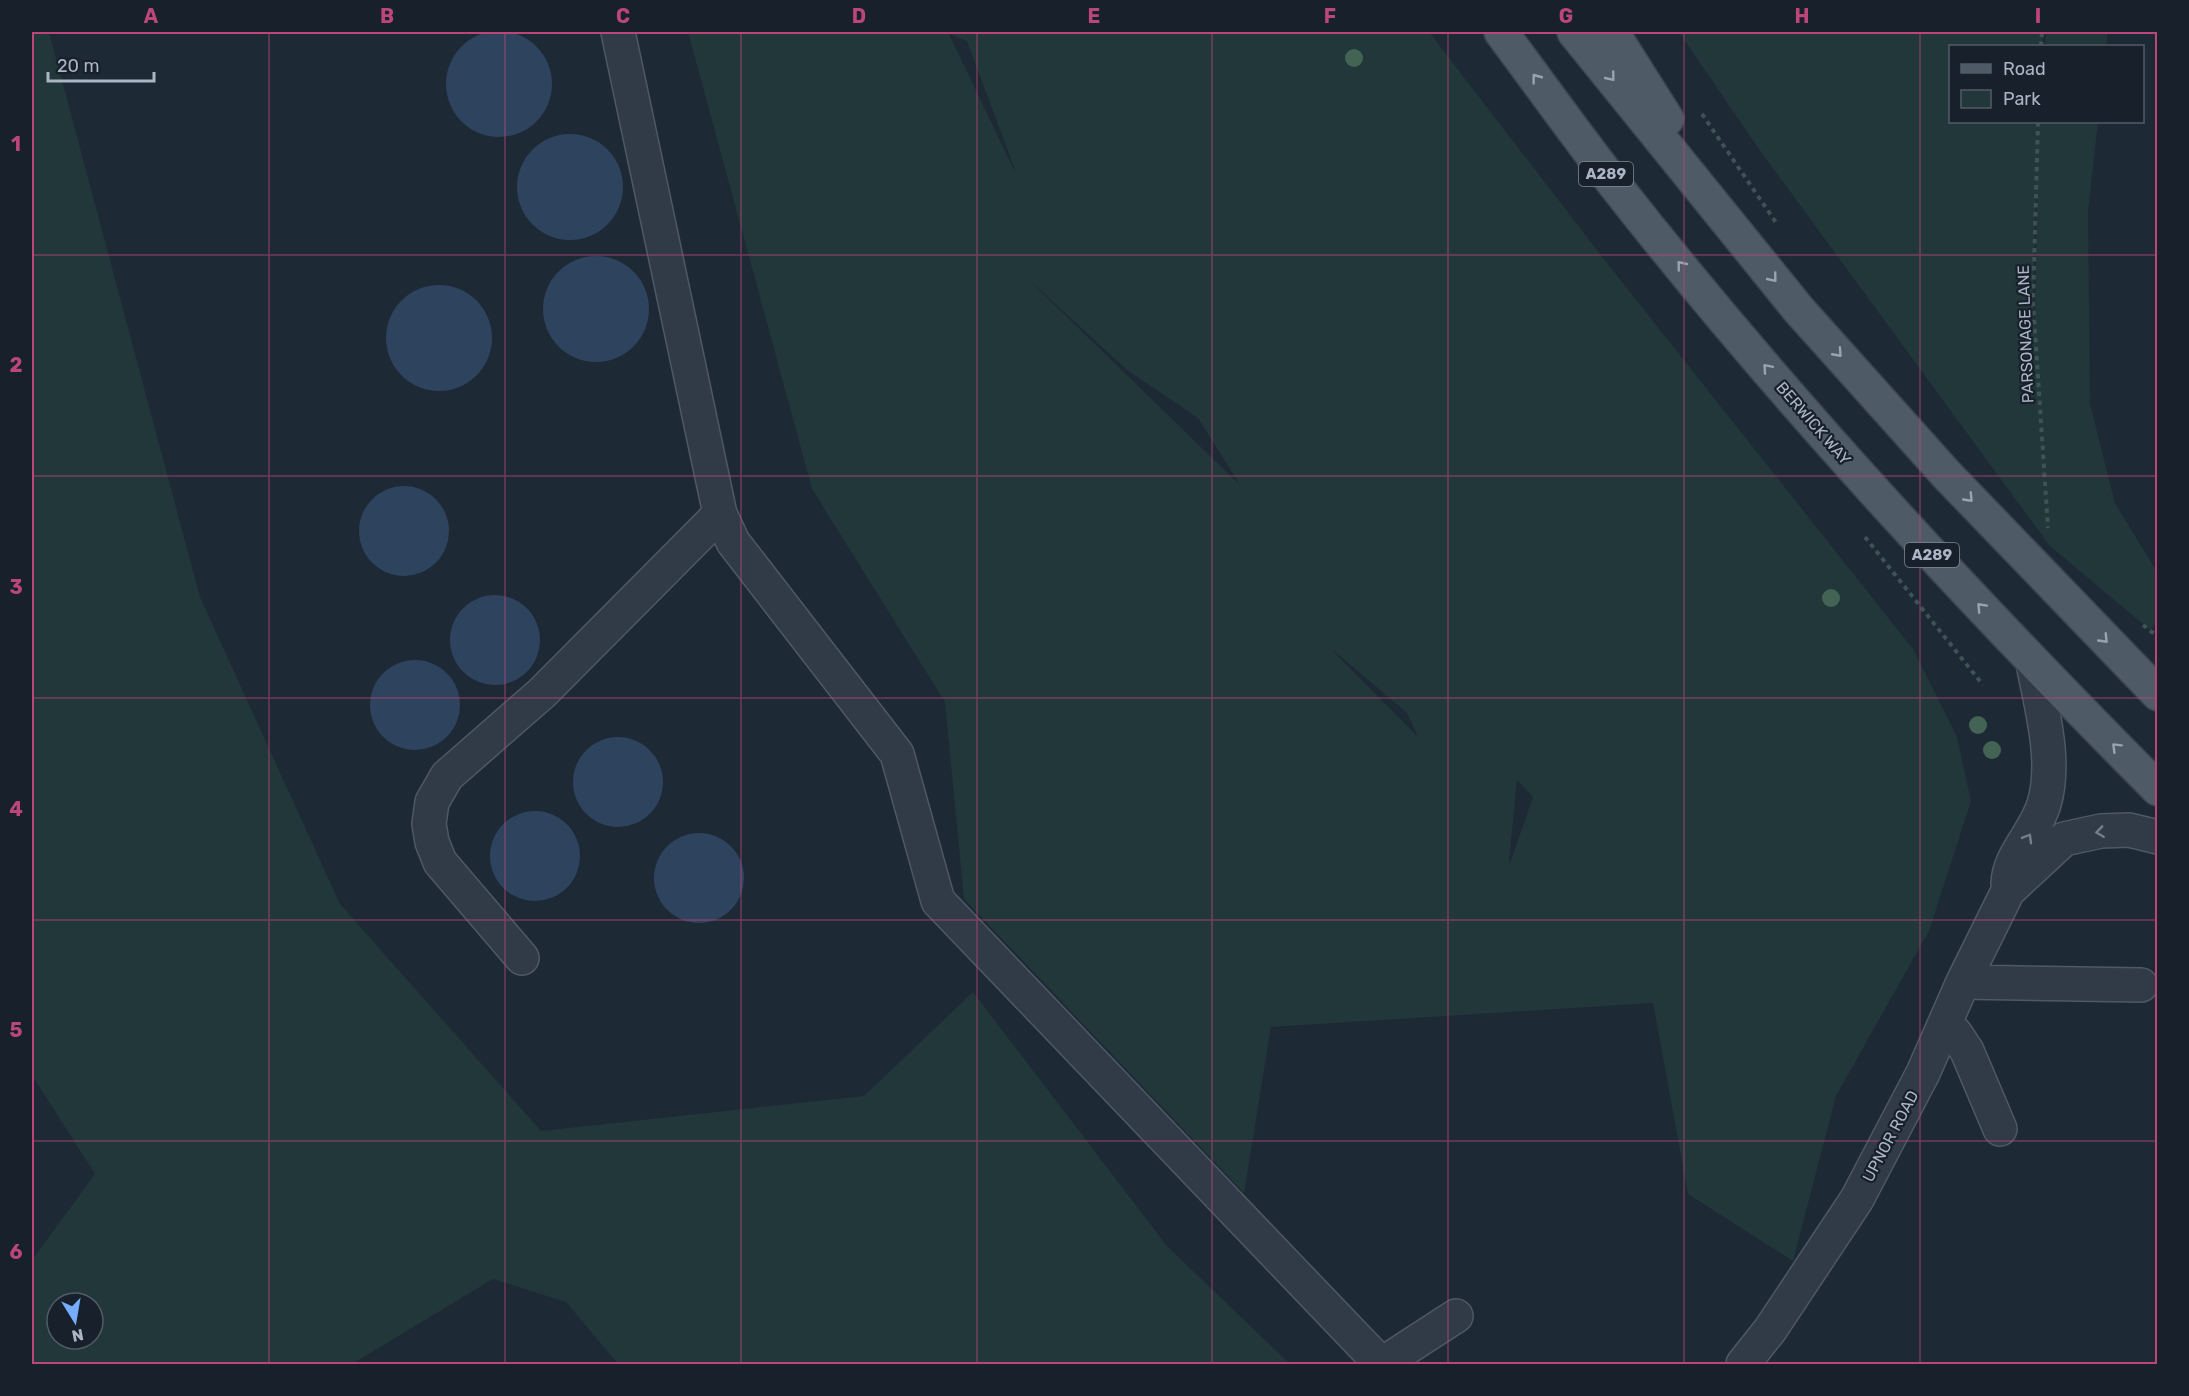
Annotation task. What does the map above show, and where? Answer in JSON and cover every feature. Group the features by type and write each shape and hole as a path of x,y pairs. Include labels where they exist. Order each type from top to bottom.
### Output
{"main road":[{"name":"BERWICK WAY","path":"1501,32 1615,185 1718,311 1872,490 2033,663 2157,789"},
{"path":"1574,32 1799,310 1946,474 2155,690"},
{"path":"1612,32 1751,251"}],"street":[{"path":"618,32 720,514 733,542 897,754 938,901 1382,1365 1456,1316"},
{"path":"522,958 440,862 432,842 429,824 432,801 447,776 542,693 720,514"},
{"path":"2008,891 2009,871 2039,818 2047,790 2046,740 2033,663"},
{"path":"2008,891 2064,839 2101,831 2120,830 2157,837"},
{"name":"UPNOR ROAD","path":"1743,1365 1770,1330 1857,1199 1923,1073 1963,982 2008,891"},
{"path":"1963,982 2141,985"},
{"path":"1942,1030 1955,1033 1967,1051 2000,1129"}],"path":[{"path":"1699,110 1779,226"},
{"name":"PARSONAGE LANE","path":"2038,123 2033,302 2049,534"}],"green space":[{"path":"32,32 49,32 200,597 340,904 541,1131 864,1096 973,992 1167,1246 1290,1364 618,1364 566,1302 493,1279 352,1364 32,1364 32,1260 95,1174 32,1075"},
{"path":"688,32 1429,32 1607,263 1913,649 1957,737 1971,801 1929,931 1836,1096 1793,1261 1688,1194 1653,1003 1271,1027 1244,1193 964,899 945,702 812,489","holes":["949,34 967,41 1014,170","1026,277 1127,370 1198,418 1240,485","1333,651 1407,713 1418,737","1517,780 1533,797 1509,862"]},
{"path":"1679,32 2044,32 2042,45 1949,45 1949,123 2098,123 2088,212 2090,404 2115,503 2157,572 2157,622 2150,630 2049,545 1756,145","holes":["2037,194 2035,328 2033,302"]},
{"path":"2046,32 2108,32 2106,45 2045,45"}],"water":[{"path":"499,31 519,35 536,47 548,64 552,84 548,104 536,121 519,133 499,137 479,133 462,121 450,104 446,84 450,64 462,47 479,35"},
{"path":"570,134 590,138 607,150 619,167 623,187 619,207 607,224 590,236 570,240 550,236 533,224 521,207 517,187 521,167 533,150 550,138"},
{"path":"596,256 616,260 633,272 645,289 649,309 645,329 633,346 616,358 596,362 576,358 559,346 547,329 543,309 547,289 559,272 576,260"},
{"path":"439,285 459,289 476,301 488,318 492,338 488,358 476,375 459,387 439,391 419,387 402,375 390,358 386,338 390,318 402,301 419,289"},
{"path":"404,486 421,489 436,499 446,514 449,531 446,548 436,563 421,573 404,576 387,573 372,563 362,548 359,531 362,514 372,499 387,489"},
{"path":"495,595 512,598 527,608 537,623 540,640 537,657 527,672 512,682 495,685 478,682 463,672 453,657 450,640 453,623 463,608 478,598"},
{"path":"415,660 432,663 447,673 457,688 460,705 457,722 447,737 432,747 415,750 398,747 383,737 373,722 370,705 373,688 383,673 398,663"},
{"path":"618,737 635,740 650,750 660,765 663,782 660,799 650,814 635,824 618,827 601,824 586,814 576,799 573,782 576,765 586,750 601,740"},
{"path":"535,811 552,814 567,824 577,839 580,856 577,873 567,888 552,898 535,901 518,898 503,888 493,873 490,856 493,839 503,824 518,814"},
{"path":"699,833 716,836 731,846 741,861 744,878 741,895 731,910 716,920 699,923 682,920 667,910 657,895 654,878 657,861 667,846 682,836"}]}
